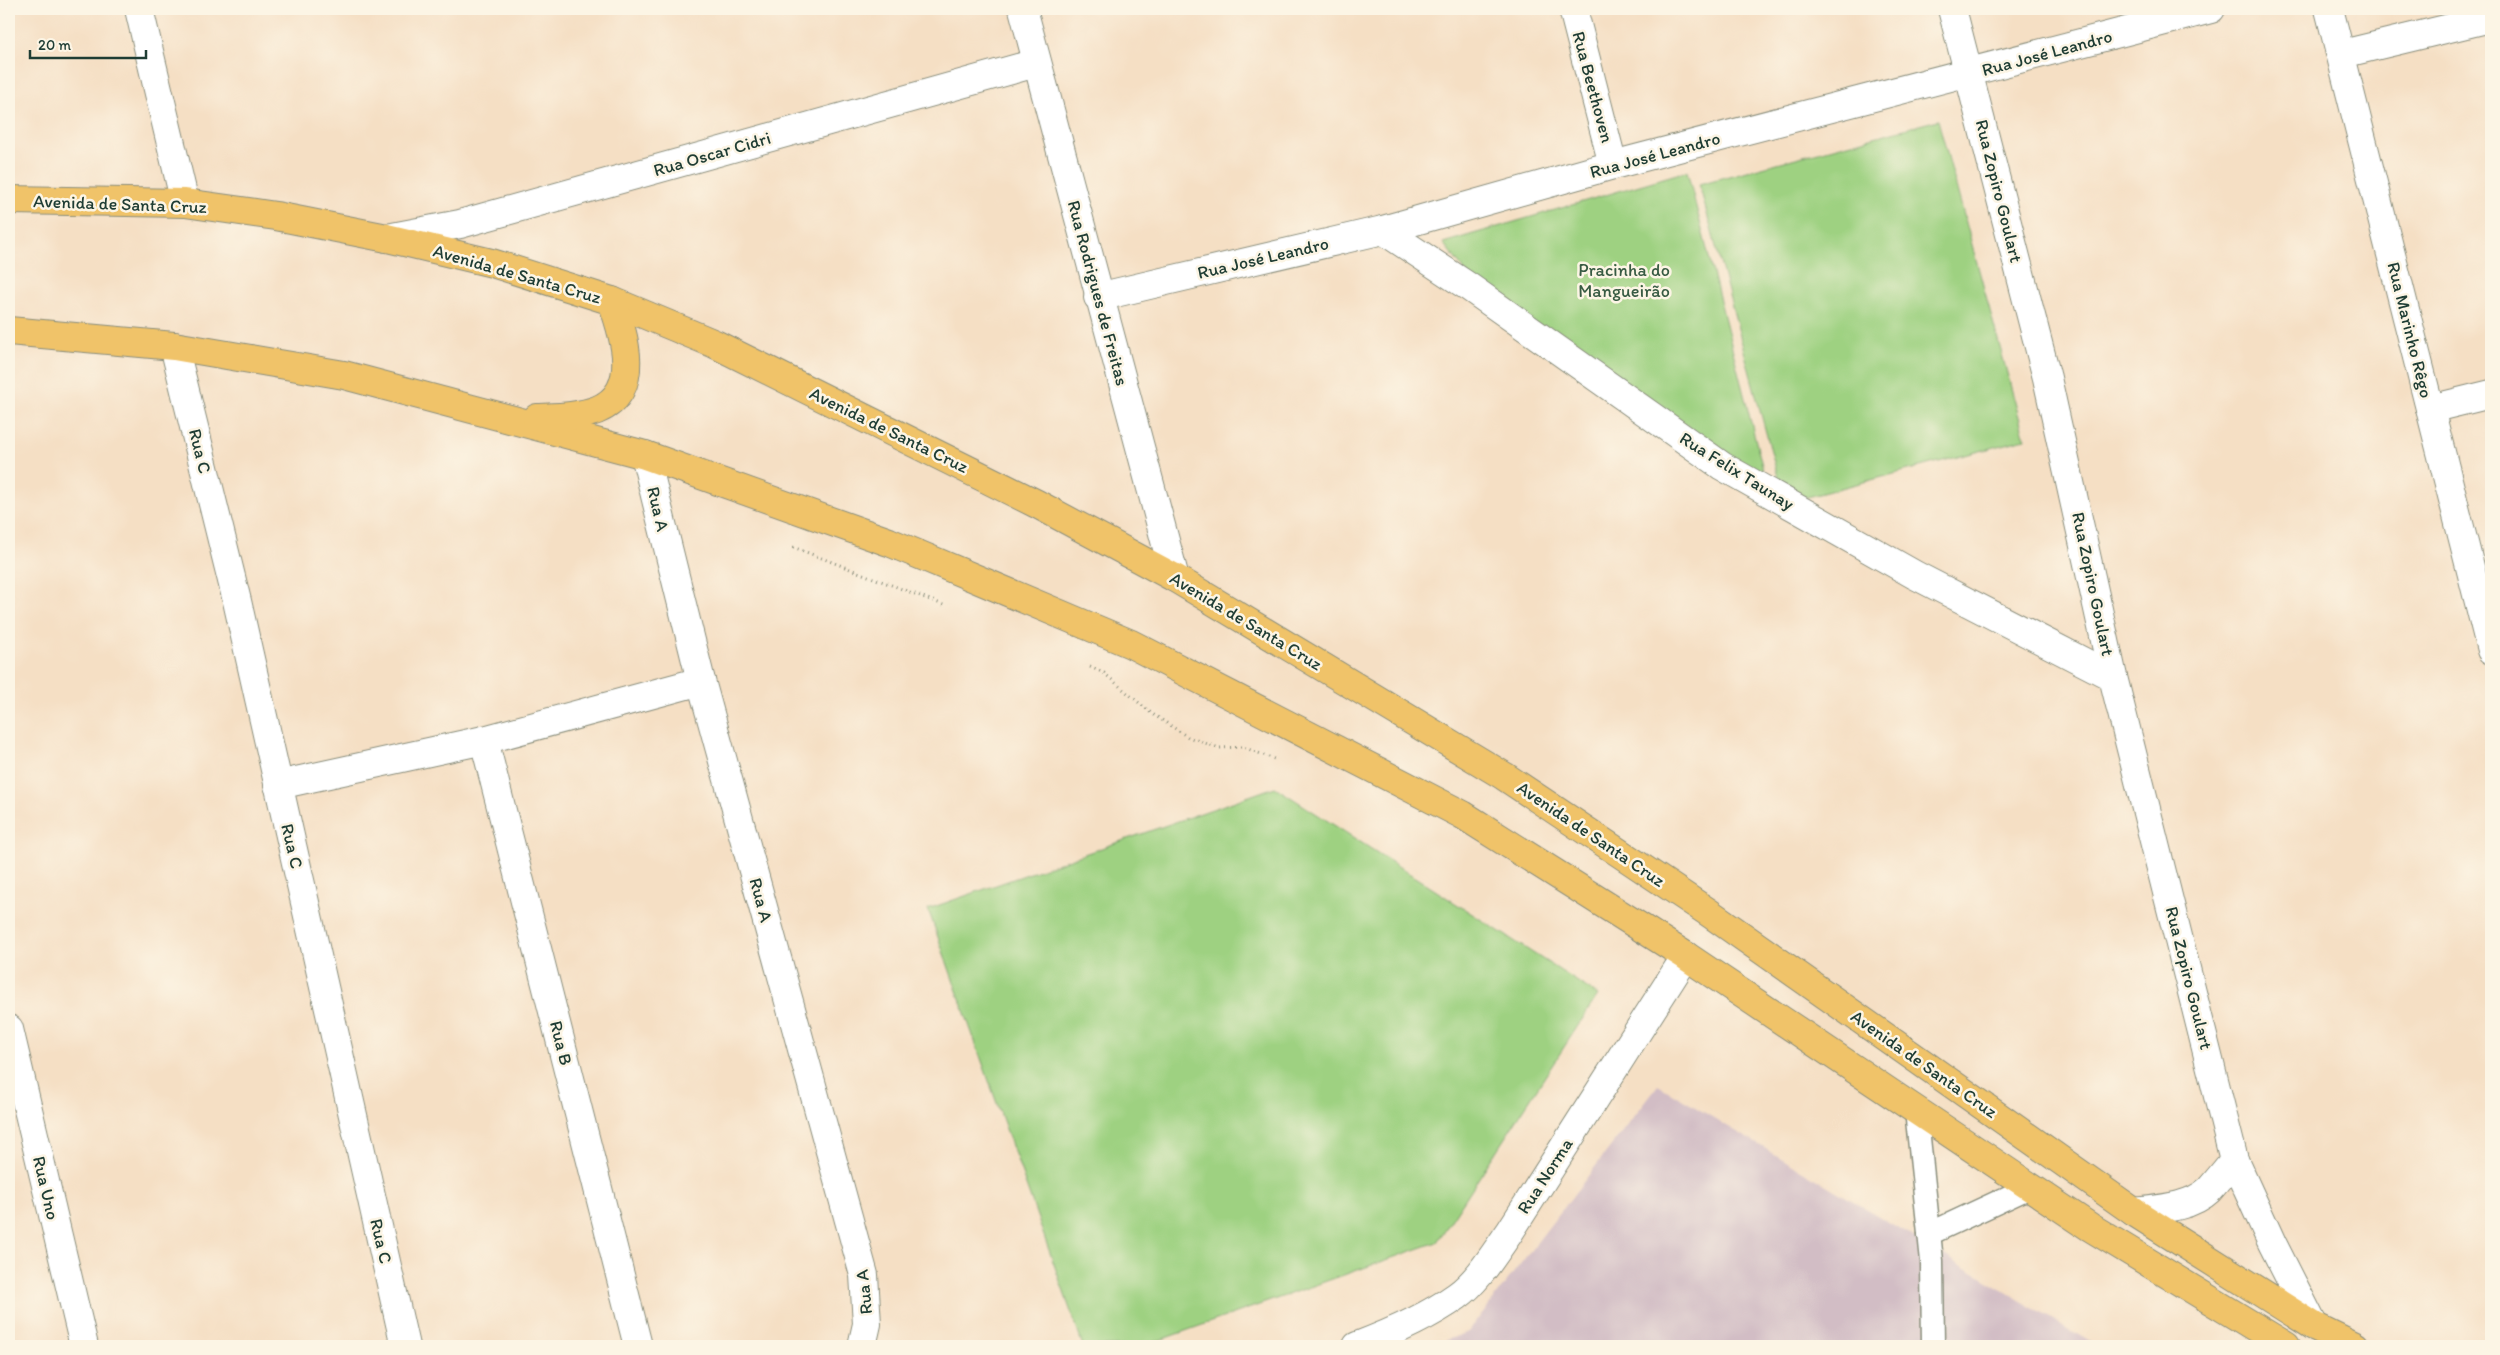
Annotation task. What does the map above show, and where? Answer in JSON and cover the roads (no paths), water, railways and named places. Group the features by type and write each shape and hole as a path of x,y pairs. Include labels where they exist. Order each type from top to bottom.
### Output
{"main road":[{"name":"Avenida de Santa Cruz","path":"9,200 185,203 276,216 387,238 492,263 612,301 715,344 1038,504 1175,578 1520,787 1716,917 2134,1212 2314,1326 2355,1346"},
{"path":"515,420 576,416 599,409 614,398 624,382 627,362 625,338 612,301"},
{"path":"9,331 174,346 344,375 645,455 889,542 1131,644 1463,815 1686,956 2090,1227 2286,1346"}],"street":[{"path":"140,9 185,203"},
{"name":"Rua Rodrigues de Freitas","path":"1023,9 1098,297 1175,578"},
{"name":"Rua Beethoven","path":"1573,9 1613,165"},
{"name":"Rua Zopiro Goulart","path":"1952,9 2047,378 2113,677 2234,1160 2272,1243 2314,1326"},
{"name":"Rua José Leandro","path":"1098,297 1383,230 1613,165 1969,74 2211,9"},
{"name":"Rua Marinho Rêgo","path":"2328,9 2342,54 2491,650"},
{"path":"2342,54 2491,18"},
{"name":"Rua Oscar Cidri","path":"387,238 460,224 1036,63"},
{"name":"Rua Felix Taunay","path":"1383,230 1469,287 1722,466 1915,575 2113,677"},
{"name":"Rua C","path":"174,346 235,592 405,1346"},
{"path":"2430,409 2491,394"},
{"name":"Rua A","path":"645,455 701,681 864,1275 867,1324 862,1346"},
{"path":"278,785 484,740 701,681"},
{"name":"Rua B","path":"484,740 638,1346"},
{"name":"Rua Norma","path":"1357,1346 1378,1338 1458,1296 1480,1272 1508,1233 1686,956"},
{"name":"Rua Uno","path":"9,1029 84,1346"},
{"path":"2134,1212 2181,1204 2195,1199 2208,1191 2234,1160"}],"lane":[{"path":"1916,1110 1932,1261 1933,1346"},
{"path":"1929,1234 2030,1187"}],"park label":[{"name":"Pracinha do Mangueirão","path":"1624,280"}]}
